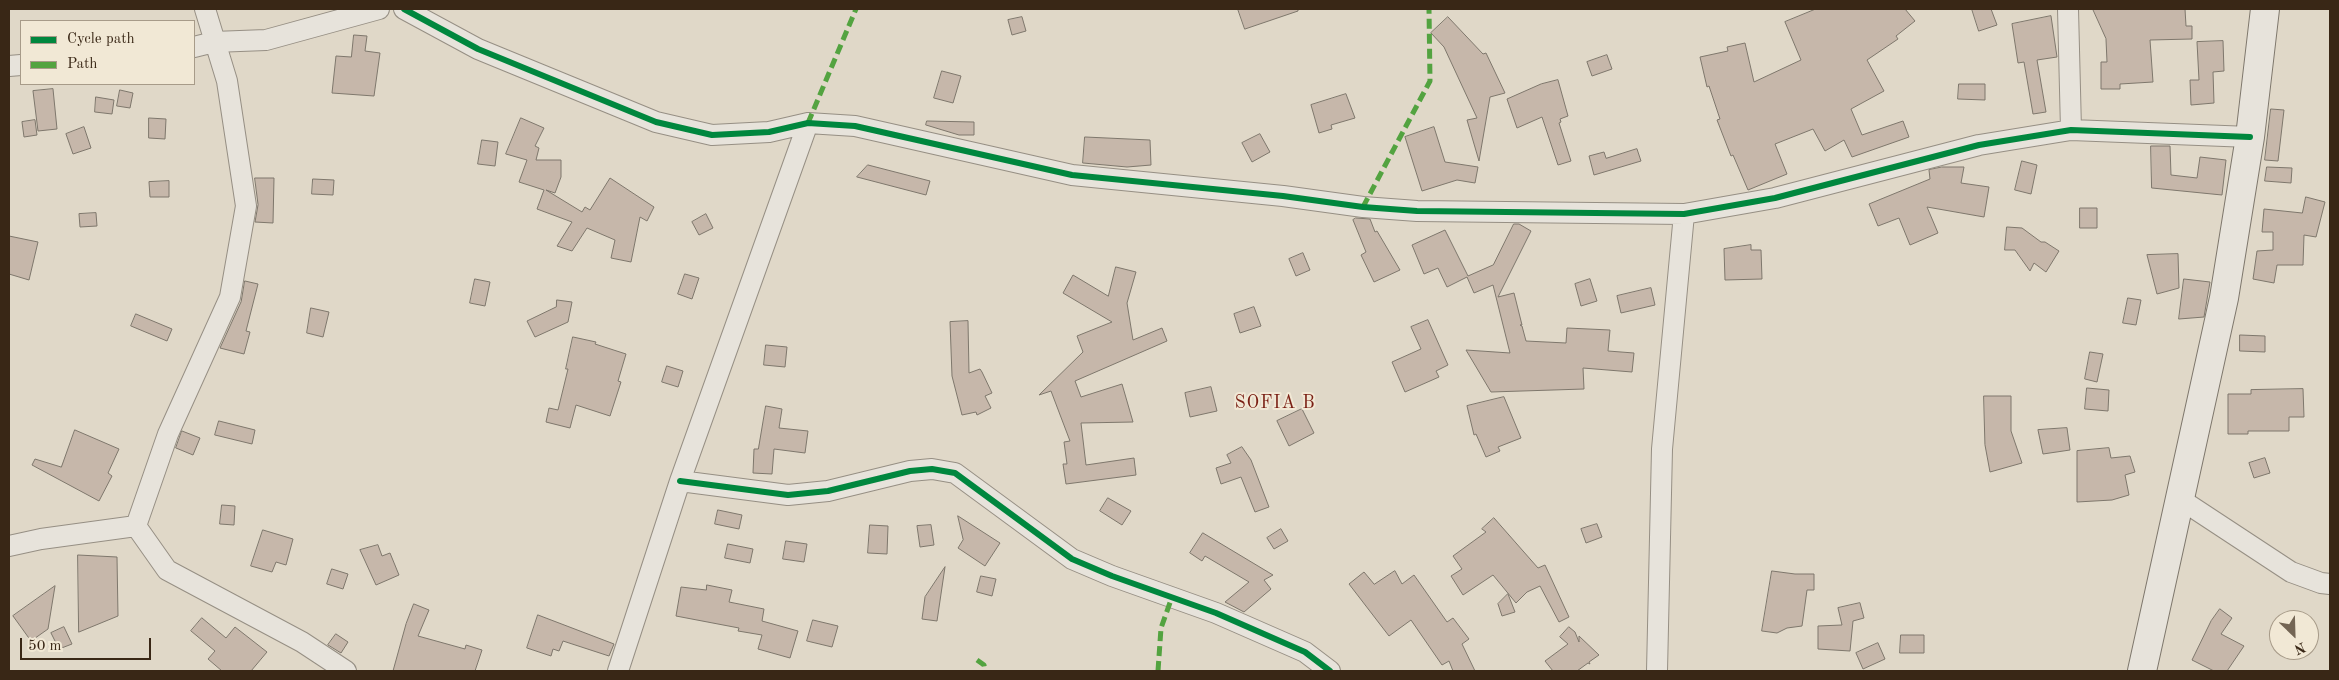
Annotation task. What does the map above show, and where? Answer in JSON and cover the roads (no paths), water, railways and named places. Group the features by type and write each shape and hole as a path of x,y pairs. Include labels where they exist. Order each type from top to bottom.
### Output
{"street":[{"path":"136,526 168,434 230,297 242,237 246,206 228,82 205,9"},
{"path":"195,47 214,42 266,40 380,9"},
{"path":"404,9 478,49 656,122 712,135 769,132 808,123 855,126 1072,176 1417,211 1684,214 1775,198 1978,145 2071,130 2250,137"},
{"path":"2068,9 2071,130"},
{"path":"2142,671 2224,298 2250,137 2265,9"},
{"path":"618,671 680,481 808,123"},
{"path":"1657,671 1662,449 1684,214"},
{"path":"680,481 788,495 828,491 910,471 932,469 955,473 1072,559 1112,576 1216,613 1306,652 1330,671"},
{"path":"2180,499 2291,572 2321,584 2330,584"},
{"path":"9,546 41,539 136,526"},
{"path":"136,526 167,570 302,642 346,671"}],"district":[{"name":"SOFIA B","path":"1275,403"}]}
